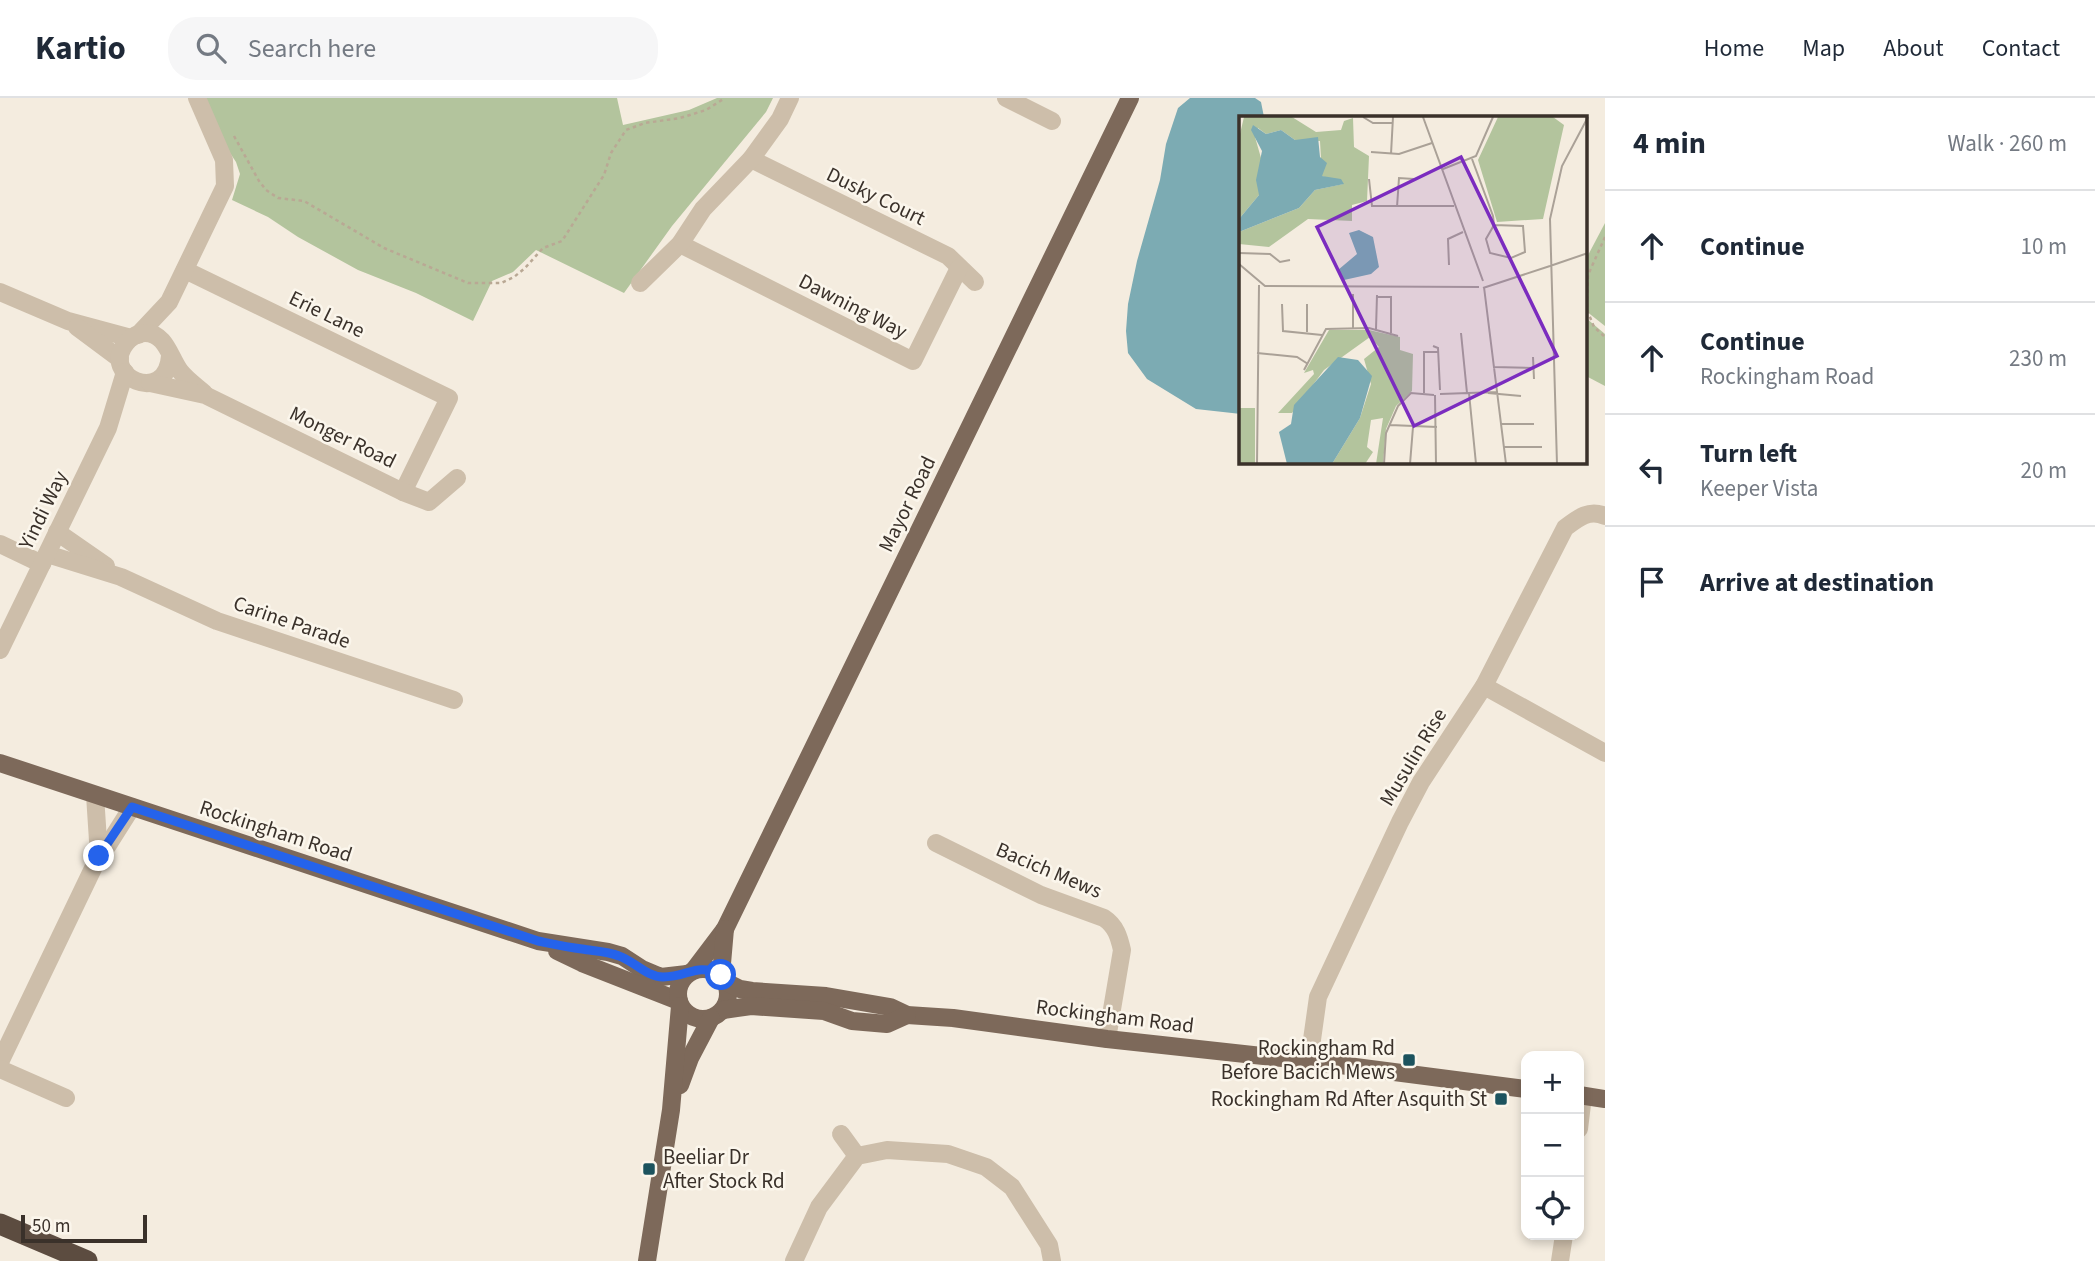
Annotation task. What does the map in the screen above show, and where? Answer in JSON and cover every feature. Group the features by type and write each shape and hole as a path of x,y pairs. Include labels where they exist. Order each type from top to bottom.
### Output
{"highway":[{"path":"0,1224 87,1261"}],"main road":[{"name":"Mayor Road","path":"691,972 725,929 1130,98"},
{"name":"Rockingham Road","path":"0,763 538,941 582,963 679,1004"},
{"name":"Mayor Road","path":"723,978 725,929"},
{"name":"Rockingham Road","path":"538,941 615,954 661,977 691,972"},
{"path":"647,1261 671,1110 678,988 691,972 708,969 723,978 729,996 690,1058 671,1110"},
{"name":"Rockingham Road","path":"723,978 740,989 826,996 890,1007 907,1016"},
{"path":"679,1004 695,1017 717,1014"},
{"name":"Rockingham Road","path":"717,1014 751,1006 824,1011 852,1021 887,1024 907,1016 953,1018 1521,1088"},
{"path":"1584,1096 1605,1099"}],"street":[{"name":"Yindi Way","path":"0,650 108,428 123,366 121,351 169,302 225,186 223,160 197,98"},
{"path":"640,282 680,244 703,209 751,159 780,119 790,98"},
{"path":"1006,98 1052,121"},
{"name":"Dusky Court","path":"751,159 948,256 975,282"},
{"name":"Dawning Way","path":"680,244 913,362 959,268"},
{"name":"Erie Lane","path":"185,270 449,398 403,492"},
{"path":"0,292 68,321 134,336 153,335 161,340 168,351"},
{"name":"Yindi Way","path":"108,428 146,383 158,379 169,365 169,302"},
{"path":"68,321 123,366 132,380 146,383"},
{"name":"Monger Road","path":"168,351 181,373 205,395"},
{"name":"Monger Road","path":"146,383 205,395 403,492 429,502 457,478"},
{"name":"Musulin Rise","path":"1309,1061 1318,997 1421,782 1485,686 1565,528 1582,515 1605,516"},
{"name":"Carine Parade","path":"57,532 121,577 217,621 454,700"},
{"name":"Carine Parade","path":"0,544 44,559 121,577"},
{"path":"1485,686 1605,753"},
{"path":"95,794 99,856"},
{"path":"0,1062 99,856 132,807"},
{"name":"Bacich Mews","path":"936,843 1041,895 1112,923 1122,950 1107,1039"},
{"path":"0,1069 66,1098"},
{"path":"841,1134 857,1156"},
{"path":"794,1261 820,1207 857,1156 887,1150 948,1154 985,1167 1012,1187 1049,1245 1052,1261"},
{"path":"1560,1261 1563,1240"}],"path":[{"path":"233,135 259,181 278,198 304,201 384,248 468,283 500,283 514,277 543,248 562,241 604,175 611,153 626,130 645,123 680,118 706,110 725,98"},
{"path":"1588,275 1605,237"},
{"path":"1588,312 1594,327 1605,337"}],"green space":[{"path":"205,98 617,98 623,125 689,110 717,98 773,98 766,112 672,226 624,293 536,250 513,272 492,281 473,321 416,293 358,270 268,217 232,200 240,174"},
{"path":"1605,223 1605,326 1588,313 1588,255"},
{"path":"1588,320 1605,334 1605,386 1588,377"}],"water":[{"path":"1190,98 1255,98 1261,102 1264,116 1239,116 1239,414 1196,409 1147,379 1128,353 1128,304 1160,180 1166,144 1178,108"}],"place":[{"name":"Rockingham Rd Before Bacich Mews","path":"1409,1060"},
{"name":"Rockingham Rd After Asquith St","path":"1501,1099"},
{"name":"Beeliar Dr After Stock Rd","path":"649,1169"}],"route":[{"path":"99,856 132,807 538,941 622,956 661,977 687,974 701,968 721,975"}]}
